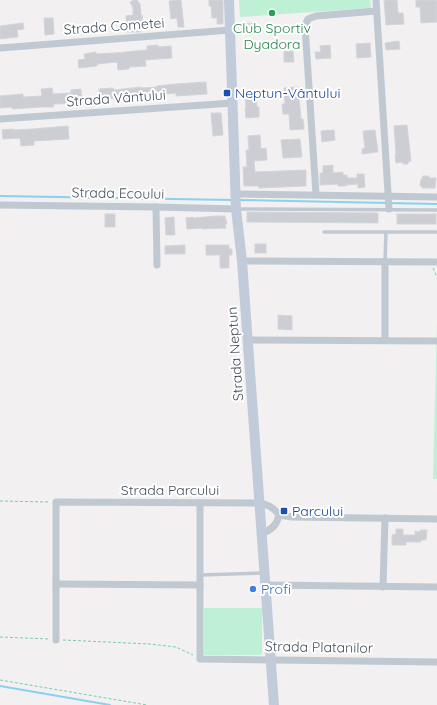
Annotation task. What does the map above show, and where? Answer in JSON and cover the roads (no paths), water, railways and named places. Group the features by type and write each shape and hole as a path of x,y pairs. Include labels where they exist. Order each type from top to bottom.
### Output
{"street":[{"name":"Strada Neptun","path":"230,0 236,201 248,340 274,705"},
{"path":"376,0 389,202"},
{"path":"316,194 305,26 308,19 316,16 376,11"},
{"name":"Strada Cometei","path":"0,48 230,30"},
{"name":"Strada Vântului","path":"0,119 233,103"},
{"name":"Strada Ecoului","path":"0,205 156,207 316,194 389,202 437,197"},
{"path":"156,207 157,265"},
{"path":"242,261 434,262"},
{"path":"385,262 385,340"},
{"path":"248,340 437,341"},
{"name":"Strada Parcului","path":"56,584 56,502 259,503 267,504 279,515"},
{"path":"56,640 56,584 200,585 200,503"},
{"path":"262,533 273,527 278,521 279,515 292,517 437,519"},
{"path":"383,587 385,518"},
{"name":"Strada Platanilor","path":"200,585 200,659 437,662"},
{"path":"265,585 437,587"}],"lane":[{"path":"236,201 389,202 437,210"},
{"path":"324,232 436,232"},
{"path":"385,262 386,232"},
{"path":"200,575 264,573"}],"waterway":[{"path":"0,196 232,200"},
{"path":"238,200 437,204"},
{"path":"0,686 110,705"}],"place":[{"name":"Club Sportiv Dyadora","path":"272,13"},
{"name":"Neptun-Vântului","path":"227,93"},
{"name":"Parcului","path":"284,511"},
{"name":"Profi","path":"253,589"}]}
